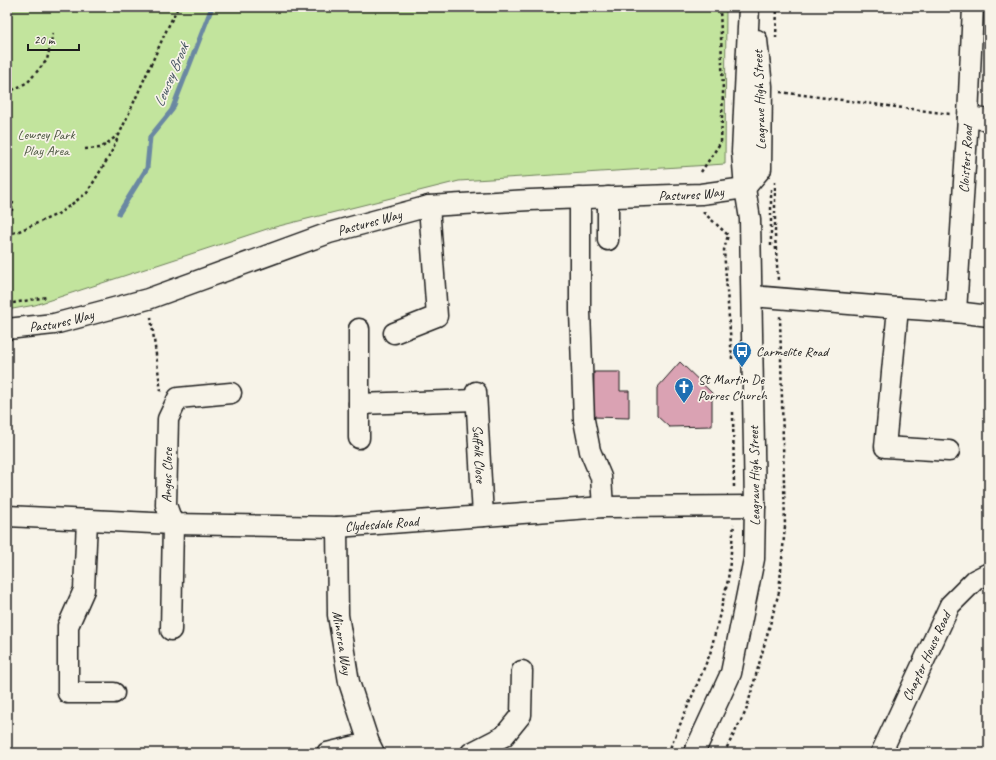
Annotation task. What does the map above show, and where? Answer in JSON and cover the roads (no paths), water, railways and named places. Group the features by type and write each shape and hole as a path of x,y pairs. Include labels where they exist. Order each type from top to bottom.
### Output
{"street":[{"name":"Leagrave High Street","path":"694,753 731,673 754,559 755,506 750,219 745,188 742,152 749,7"},
{"name":"Leagrave High Street","path":"745,188 761,169 762,86 754,7"},
{"name":"Cloisters Road","path":"956,312 973,7"},
{"path":"968,117 989,120"},
{"name":"Pastures Way","path":"7,329 54,324 148,299 328,233 429,206 530,200 701,194 745,188"},
{"path":"608,197 608,240"},
{"path":"580,198 580,311 584,420 590,451 600,477 603,506"},
{"path":"394,333 437,316 429,206"},
{"path":"752,296 956,312 989,316"},
{"path":"898,308 885,447 949,451"},
{"path":"359,329 359,438"},
{"name":"Angus Close","path":"171,630 173,524 166,505 168,419 178,398 231,393"},
{"name":"Suffolk Close","path":"359,404 476,396 483,516"},
{"name":"Clydesdale Road","path":"7,516 173,524 337,527 603,506 755,506"},
{"path":"87,520 84,590 68,626 68,693 114,693"},
{"name":"Minorca Way","path":"337,527 338,615 349,682 371,748"},
{"name":"Chapter House Road","path":"881,753 950,605 975,580 989,573"},
{"path":"471,753 504,736 521,715 522,671"},
{"path":"327,753 371,748"}],"waterway":[{"name":"Lewsey Brook","path":"119,213 147,168 150,137 172,110 212,7"}],"place":[{"name":"Carmelite Road","path":"742,368"},
{"name":"St Martin De Porres Church","path":"684,404"}],"park label":[{"name":"Lewsey Park Play Area","path":"46,142"}]}
